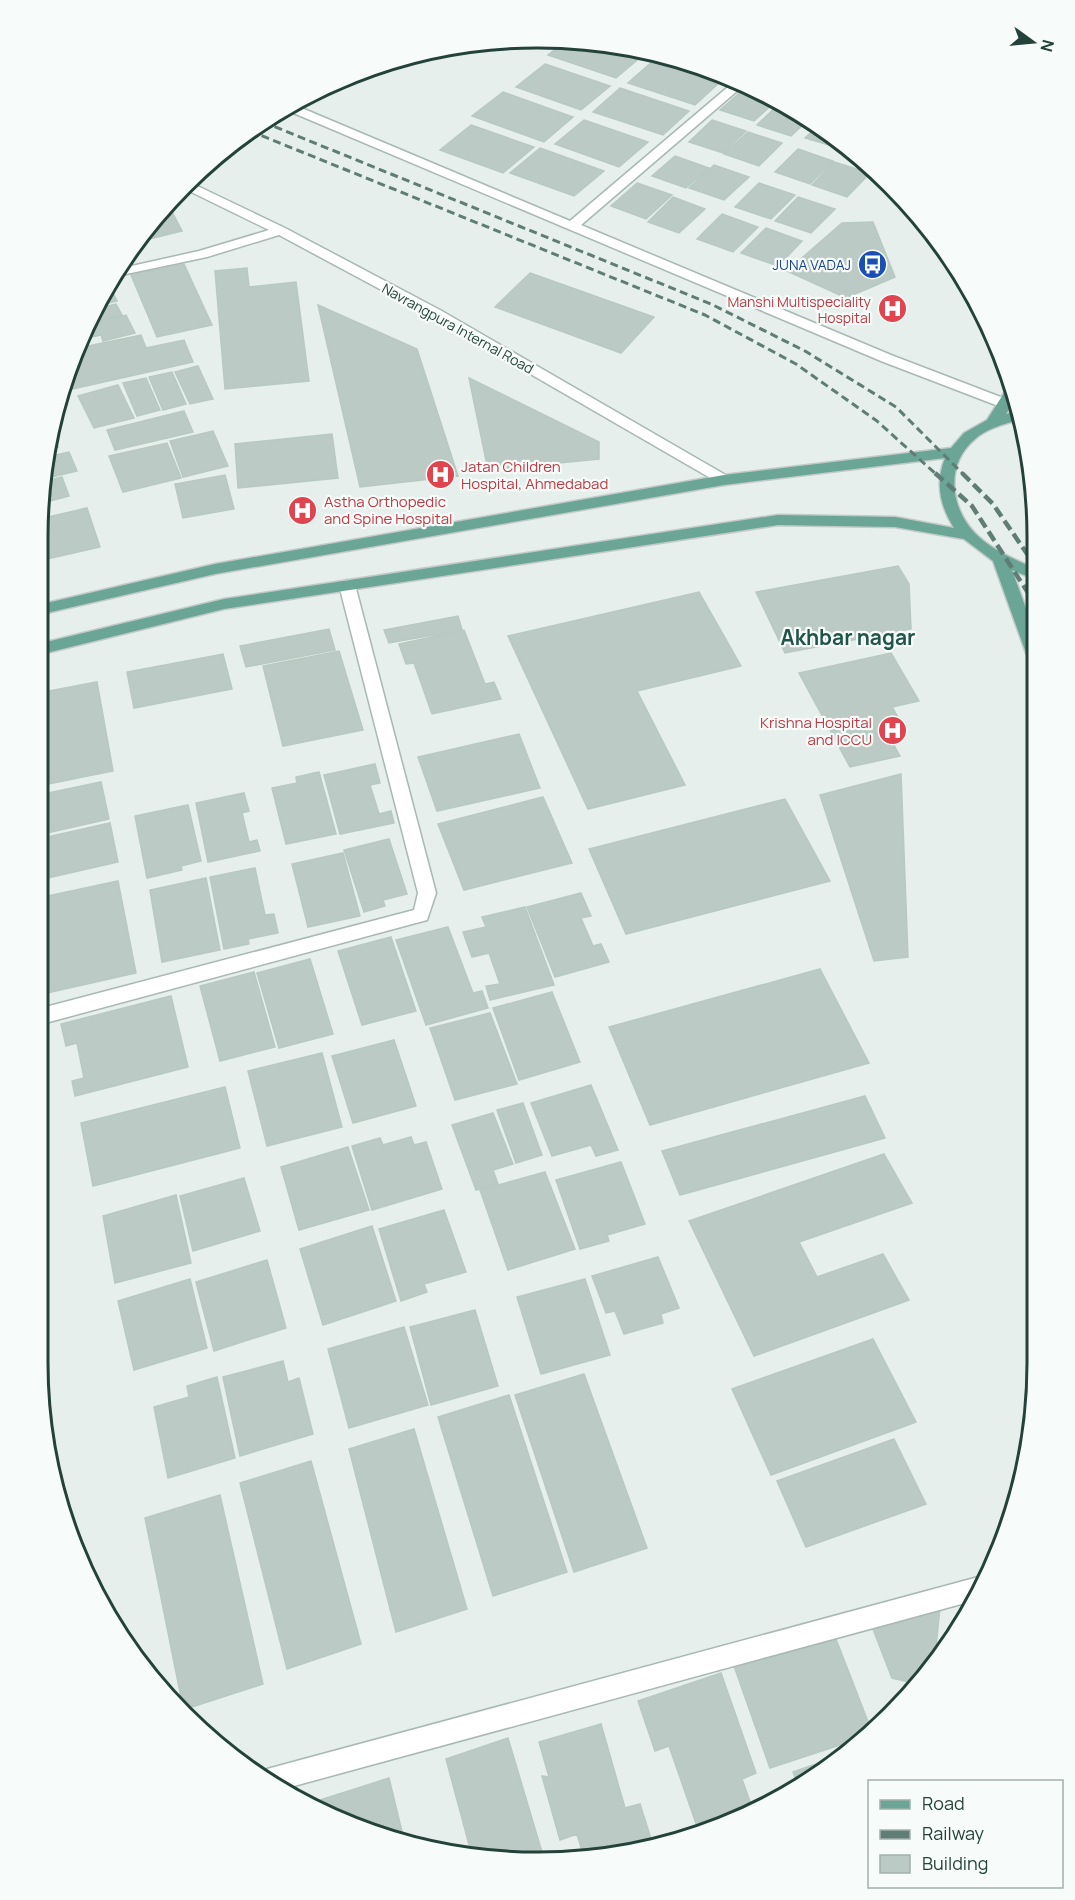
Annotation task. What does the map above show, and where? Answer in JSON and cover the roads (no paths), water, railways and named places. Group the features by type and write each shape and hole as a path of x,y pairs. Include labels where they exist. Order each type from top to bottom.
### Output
{"main road":[{"path":"992,423 1006,404"},
{"path":"1012,417 992,423 970,435 954,452 944,478 948,506 967,534 1000,559 1027,571"},
{"path":"48,608 214,569 724,480 954,452"},
{"path":"48,648 224,604 778,520 895,522 967,534"},
{"path":"1000,559 1027,634"}],"street":[{"path":"572,226 733,89"},
{"path":"298,111 886,358 1006,404"},
{"name":"Navrangpura Internal Road","path":"192,190 280,231 435,313 724,480"},
{"path":"127,271 201,254 280,231"},
{"path":"48,1014 421,915 427,893 347,585"},
{"path":"279,1778 971,1590"}],"railway":[{"path":"273,126 711,304 805,351 896,407 993,504 1027,554"},
{"path":"259,135 705,315 796,364 877,421 937,475"},
{"path":"935,473 972,506 1027,591"}],"place":[{"name":"JUNA VADAJ","path":"872,264"},
{"name":"Manshi Multispeciality Hospital","path":"892,309"},
{"name":"Jatan Children Hospital, Ahmedabad","path":"440,475"},
{"name":"Astha Orthopedic and Spine Hospital","path":"303,510"},
{"name":"Krishna Hospital and ICCU","path":"893,731"}],"district":[{"name":"Akhbar nagar","path":"848,637"}]}
